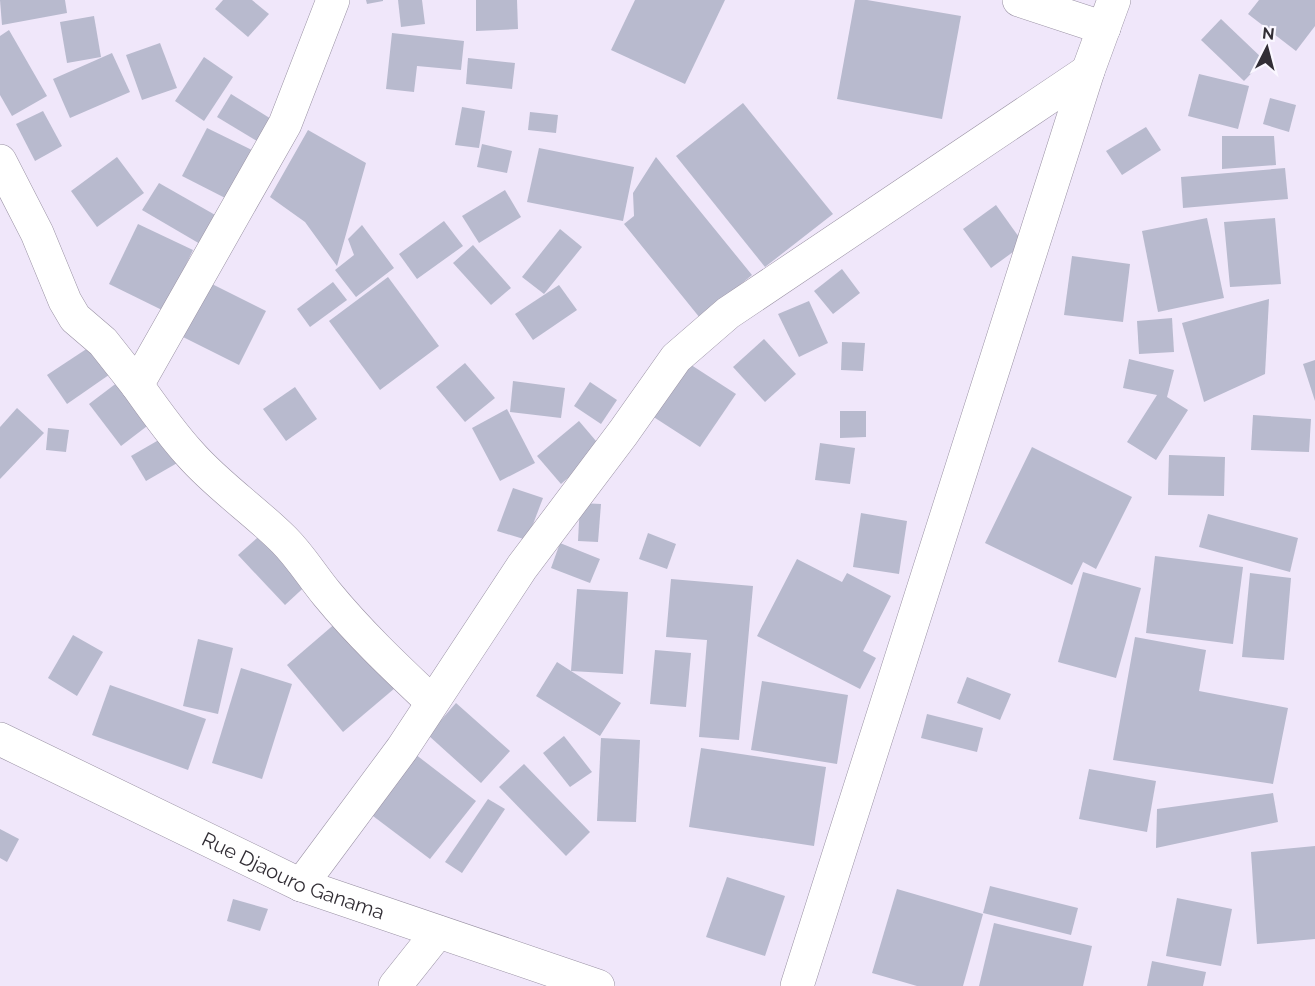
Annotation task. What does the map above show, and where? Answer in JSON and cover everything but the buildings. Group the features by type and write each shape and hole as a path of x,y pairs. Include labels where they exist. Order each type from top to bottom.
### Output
{"street":[{"path":"137,385 285,124 333,0"},
{"path":"797,986 1088,71 1109,14 1019,0"},
{"path":"301,885 402,749 522,567 623,433 676,358 728,313 1088,71"},
{"path":"0,161 37,233 65,301 75,318 102,342 191,455 284,540 373,647 432,702"},
{"name":"Rue Djaouro Ganama","path":"0,739 301,885 598,986"},
{"path":"394,986 438,932"}]}
